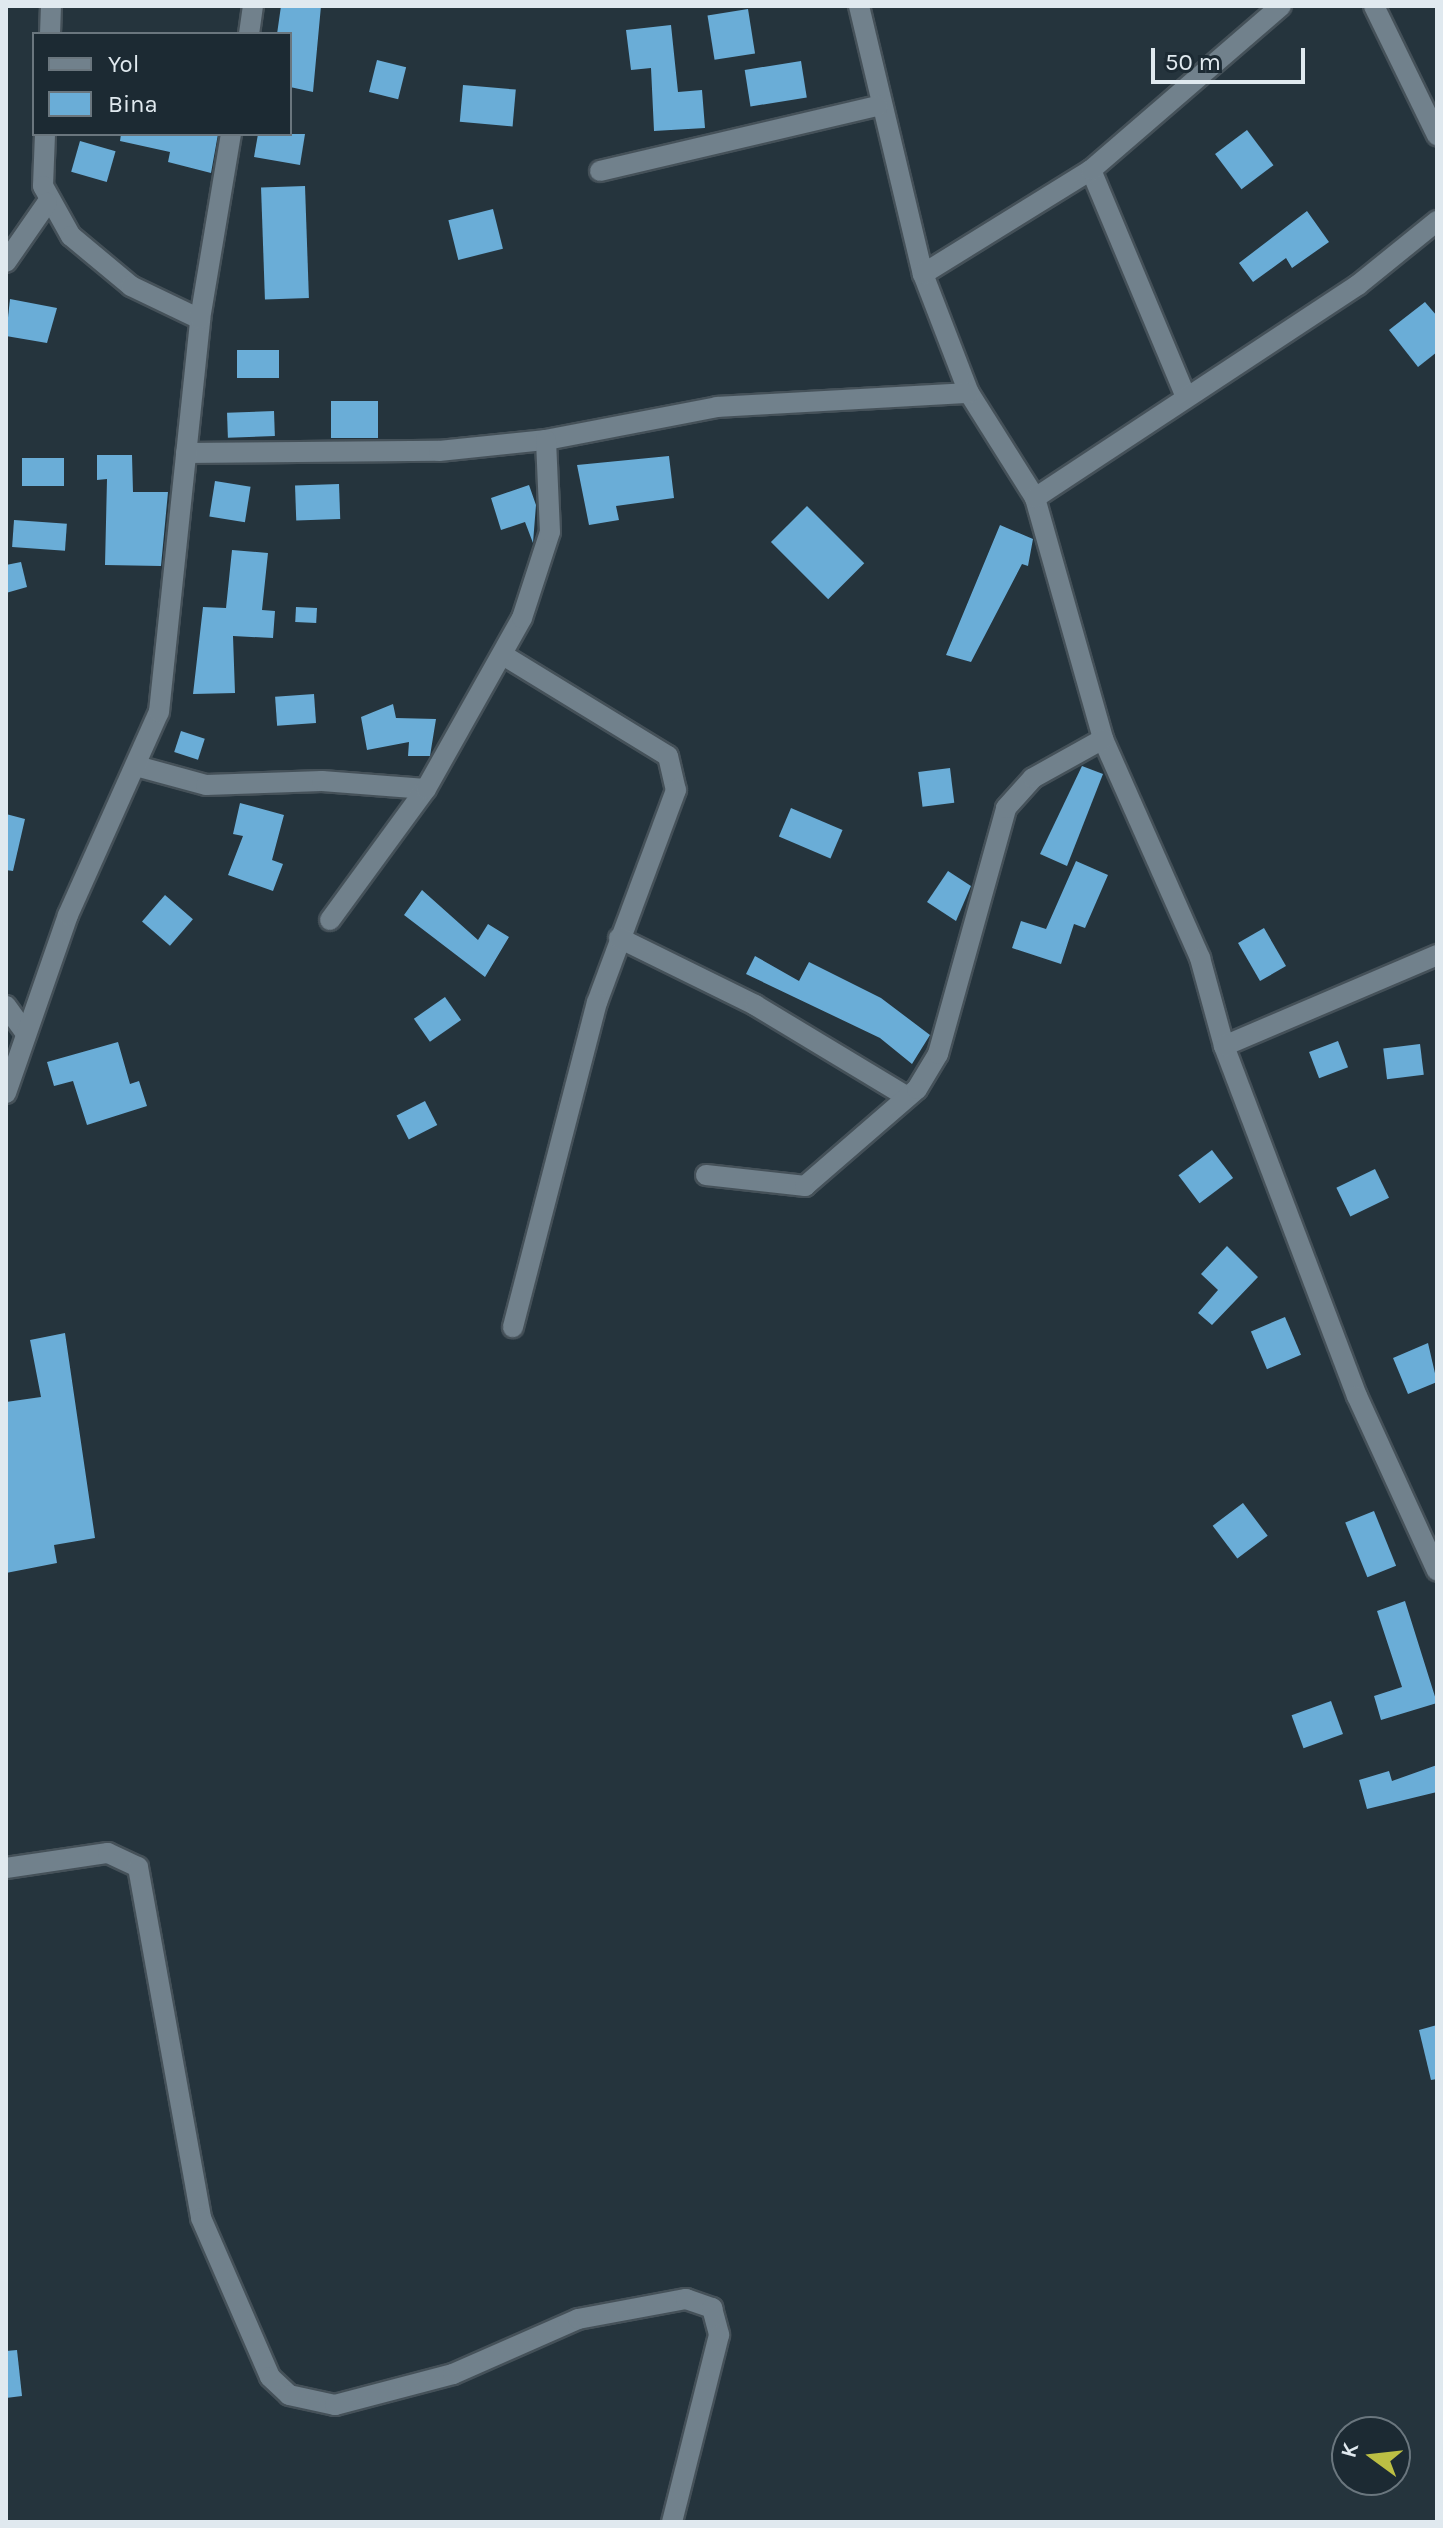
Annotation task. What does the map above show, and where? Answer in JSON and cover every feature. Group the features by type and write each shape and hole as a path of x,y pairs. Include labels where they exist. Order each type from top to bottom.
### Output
{"street":[{"path":"50,32 51,6"},
{"path":"249,32 253,6"},
{"path":"859,6 878,106 923,274 969,393 1035,498 1103,739 1200,958 1224,1046 1357,1396 1437,1571"},
{"path":"923,274 1091,170 1281,6"},
{"path":"1374,6 1437,135"},
{"path":"600,171 878,106"},
{"path":"6,262 47,203 45,136"},
{"path":"6,1093 87,869 140,767 164,687 200,319 231,136"},
{"path":"1091,170 1186,397"},
{"path":"47,203 110,272 200,319"},
{"path":"1035,498 1358,285 1437,221"},
{"path":"186,453 439,451 546,440 717,407 969,393"},
{"path":"330,920 426,789 503,655 550,532 546,440"},
{"path":"503,655 668,756 673,767 674,802 619,938 577,1066 513,1327"},
{"path":"706,1175 805,1186 906,1096 933,1067 1006,808 1033,778 1103,739"},
{"path":"140,767 206,785 322,781 426,789"},
{"path":"619,938 755,1005 906,1096"},
{"path":"1224,1046 1437,955"},
{"path":"6,1006 26,1034"},
{"path":"6,1868 108,1853 138,1867 201,2218 270,2377 289,2395 335,2405 453,2374 578,2319 686,2299 712,2308 719,2335 672,2522"}],"building":[{"path":"281,6 321,6 313,92 292,87 292,32 277,32"},
{"path":"748,9 755,53 715,60 708,15"},
{"path":"671,25 678,92 702,90 705,128 654,131 651,68 631,70 626,30"},
{"path":"377,60 406,67 398,99 369,92"},
{"path":"801,61 807,98 750,106 745,70"},
{"path":"463,85 516,90 513,126 460,122"},
{"path":"1247,130 1273,165 1242,189 1215,154"},
{"path":"305,134 300,165 254,157 258,136"},
{"path":"121,136 218,136 211,173 168,162 170,152 120,141"},
{"path":"80,141 116,151 107,182 71,172"},
{"path":"305,186 309,298 265,299 261,188"},
{"path":"493,209 503,249 458,260 448,220"},
{"path":"1307,211 1329,242 1292,268 1286,258 1253,282 1239,263"},
{"path":"10,299 57,308 47,343 6,336"},
{"path":"1425,302 1437,316 1437,352 1418,367 1389,330"},
{"path":"237,350 279,350 279,378 237,378"},
{"path":"331,401 378,401 378,438 331,438"},
{"path":"274,411 275,436 228,438 227,413"},
{"path":"97,455 132,455 133,492 168,492 161,566 105,565 107,479 97,480"},
{"path":"669,456 674,498 616,506 619,520 589,525 577,465"},
{"path":"22,458 64,458 64,486 22,486"},
{"path":"215,481 251,487 245,522 209,517"},
{"path":"339,484 340,519 296,521 295,486"},
{"path":"529,485 536,505 533,543 525,522 501,530 491,498"},
{"path":"807,506 864,563 828,599 771,542"},
{"path":"14,520 67,524 65,551 12,547"},
{"path":"1000,525 1033,539 1028,566 1022,564 971,662 946,655"},
{"path":"232,550 268,553 262,610 275,611 273,638 233,636 235,693 193,694 203,607 226,608"},
{"path":"21,562 27,587 6,593 6,565"},
{"path":"296,607 317,608 316,623 295,622"},
{"path":"314,694 316,723 277,726 275,697"},
{"path":"393,704 396,718 436,719 430,756 408,756 409,742 367,750 361,717"},
{"path":"181,731 205,739 198,760 174,752"},
{"path":"1082,766 1103,774 1067,866 1040,854"},
{"path":"950,768 954,803 923,807 918,772"},
{"path":"240,803 284,815 272,860 283,864 273,891 228,875 243,836 233,834"},
{"path":"791,808 843,830 830,858 779,837"},
{"path":"6,814 25,819 13,871 6,870"},
{"path":"1076,861 1108,875 1085,928 1074,924 1061,964 1012,948 1021,921 1046,929"},
{"path":"948,871 971,886 956,921 927,902"},
{"path":"422,890 478,940 488,924 509,937 485,977 404,915"},
{"path":"165,895 193,919 170,946 142,921"},
{"path":"1264,928 1286,966 1260,981 1238,943"},
{"path":"755,956 799,981 809,962 881,998 930,1035 912,1064 880,1038 746,974"},
{"path":"445,997 461,1020 430,1042 414,1019"},
{"path":"1338,1041 1348,1067 1319,1078 1309,1052"},
{"path":"118,1042 130,1084 139,1081 147,1106 87,1125 73,1081 54,1086 47,1062"},
{"path":"1420,1044 1424,1075 1387,1079 1383,1049"},
{"path":"425,1101 437,1125 409,1140 396,1116"},
{"path":"1212,1150 1233,1178 1200,1203 1178,1175"},
{"path":"1375,1169 1389,1198 1350,1217 1336,1188"},
{"path":"1227,1246 1258,1277 1212,1325 1198,1313 1218,1290 1201,1274"},
{"path":"1285,1317 1301,1355 1267,1369 1251,1331"},
{"path":"65,1333 95,1538 54,1545 57,1563 6,1573 6,1402 41,1397 30,1340"},
{"path":"1428,1343 1437,1382 1408,1394 1393,1358"},
{"path":"1243,1503 1268,1536 1237,1559 1213,1526"},
{"path":"1374,1511 1396,1566 1367,1577 1345,1523"},
{"path":"1405,1601 1437,1703 1381,1720 1374,1696 1402,1687 1377,1611"},
{"path":"1331,1701 1343,1734 1304,1748 1292,1715"},
{"path":"1437,1765 1437,1792 1367,1809 1359,1780 1389,1771 1392,1781"},
{"path":"1437,2025 1437,2079 1431,2080 1419,2030"},
{"path":"17,2350 22,2396 6,2398 6,2351"}]}
